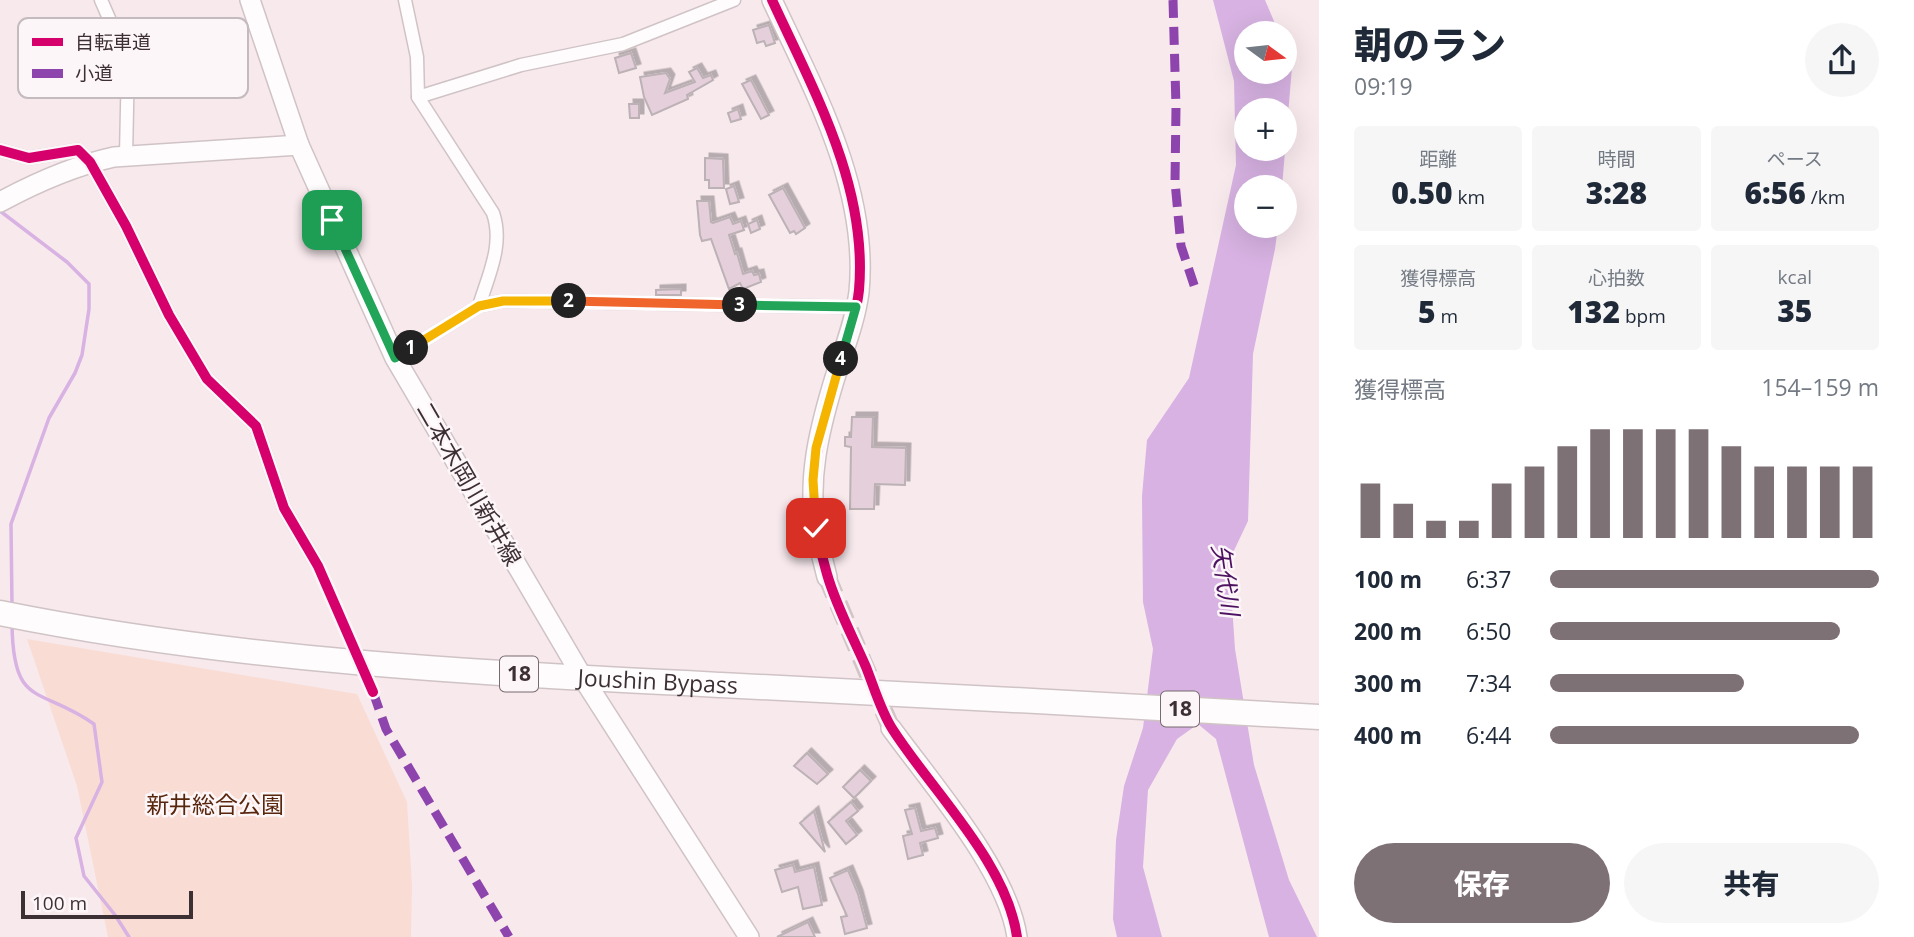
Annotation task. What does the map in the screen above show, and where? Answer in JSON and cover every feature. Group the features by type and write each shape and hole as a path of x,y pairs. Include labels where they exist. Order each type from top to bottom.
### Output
{"highway":[{"name":"Joushin Bypass","path":"0,613 118,634 317,659 583,678 1319,717"}],"street":[{"path":"101,0 109,18"},
{"name":"二本木岡川新井線","path":"250,0 299,145 395,358 583,678 743,935"},
{"path":"405,0 417,57 418,97 494,213 498,226 497,249 479,306"},
{"path":"418,97 521,65 623,44 734,0"},
{"path":"772,0 816,96 843,165 858,226 860,257 856,307 816,448 813,480 816,528 827,577"},
{"path":"126,155 127,98"},
{"path":"0,202 41,180 90,162 126,155 299,145"},
{"path":"0,150 29,158 78,150 90,162 126,226 169,315 207,379 256,426 284,508 318,566"},
{"path":"395,358 479,306 503,301 856,307"},
{"path":"891,728 988,862 1016,923 1017,937"}],"green space":[{"name":"新井総合公園","path":"27,639 357,694 407,802 412,885 411,937 108,937 77,786"}],"water":[{"path":"1213,0 1265,0 1274,21 1234,21 1234,81"},
{"path":"1234,84 1291,84 1289,98 1234,98"},
{"name":"矢代川","path":"1236,161 1284,161 1283,175 1234,175 1234,238 1276,238 1253,354 1248,521 1229,561 1235,649 1254,765 1289,880 1317,937 1269,937 1216,739 1198,724 1177,739 1148,790 1143,867 1162,937 1117,937 1113,919 1116,840 1124,786 1143,728 1153,649 1143,602 1142,496 1147,440 1189,378"}],"building":[{"path":"769,25 775,43 766,46 764,41 757,43 753,30"},
{"path":"631,53 636,68 619,73 615,58"},
{"path":"697,68 703,78 711,75 713,80 687,95 688,99 652,115 644,97 640,77 666,73 670,79 665,93 695,82 689,72"},
{"path":"751,80 769,115 761,119 742,84"},
{"path":"629,104 639,104 639,118 630,118"},
{"path":"738,109 741,119 731,122 728,113"},
{"path":"705,158 723,159 724,188 709,188 709,180 705,180"},
{"path":"734,186 739,202 730,204 726,189"},
{"path":"783,188 805,228 796,234 794,231 790,233 769,195"},
{"path":"697,201 709,201 713,223 730,217 733,224 741,221 744,230 729,235 735,254 737,253 743,274 752,271 754,275 759,274 761,282 743,289 740,283 729,289 711,239 702,241"},
{"path":"757,220 760,229 751,233 748,224"},
{"path":"681,289 681,295 656,295 656,290"},
{"path":"852,417 873,417 872,447 906,448 905,485 875,484 874,509 850,509 851,447 845,446 845,437 851,437"},
{"path":"807,753 828,774 817,784 794,766"},
{"path":"860,770 871,781 854,798 843,787"},
{"path":"851,802 858,811 846,821 857,835 846,844 828,822"},
{"path":"915,808 921,831 935,828 938,838 920,843 923,855 908,859 903,836 912,834 905,810"},
{"path":"814,811 825,852 800,823"},
{"path":"793,865 795,872 814,867 822,905 803,909 798,887 782,892 775,870"},
{"path":"848,870 867,928 845,934 841,917 847,916 830,878"},
{"path":"808,922 815,937 777,937"}],"waterway":[{"path":"0,211 67,262 89,284 89,309 82,355 75,373 49,418 11,524 12,606"},
{"path":"12,624 14,651 24,683 33,692 94,724 102,782 76,838 84,876 129,937"}],"tunnel":[{"path":"318,566 373,692"},
{"path":"827,577 891,728"}],"marked path":[{"path":"1173,0 1175,182 1181,246 1197,294"},
{"path":"373,692 386,729 509,937"}],"cycle path":[{"path":"772,0 835,140 847,177 860,252 859,290 855,311 822,425 815,473 816,521 827,574 889,723 984,855 1010,909 1017,937"},
{"path":"0,150 29,158 78,150 90,162 126,226 169,315 207,379 256,426 284,508 318,566 373,692"},
{"path":"395,358 479,306 503,301 856,307"}],"route":[{"path":"332,220 395,358 479,306 503,301 856,307 816,448 813,480 816,528"}]}
